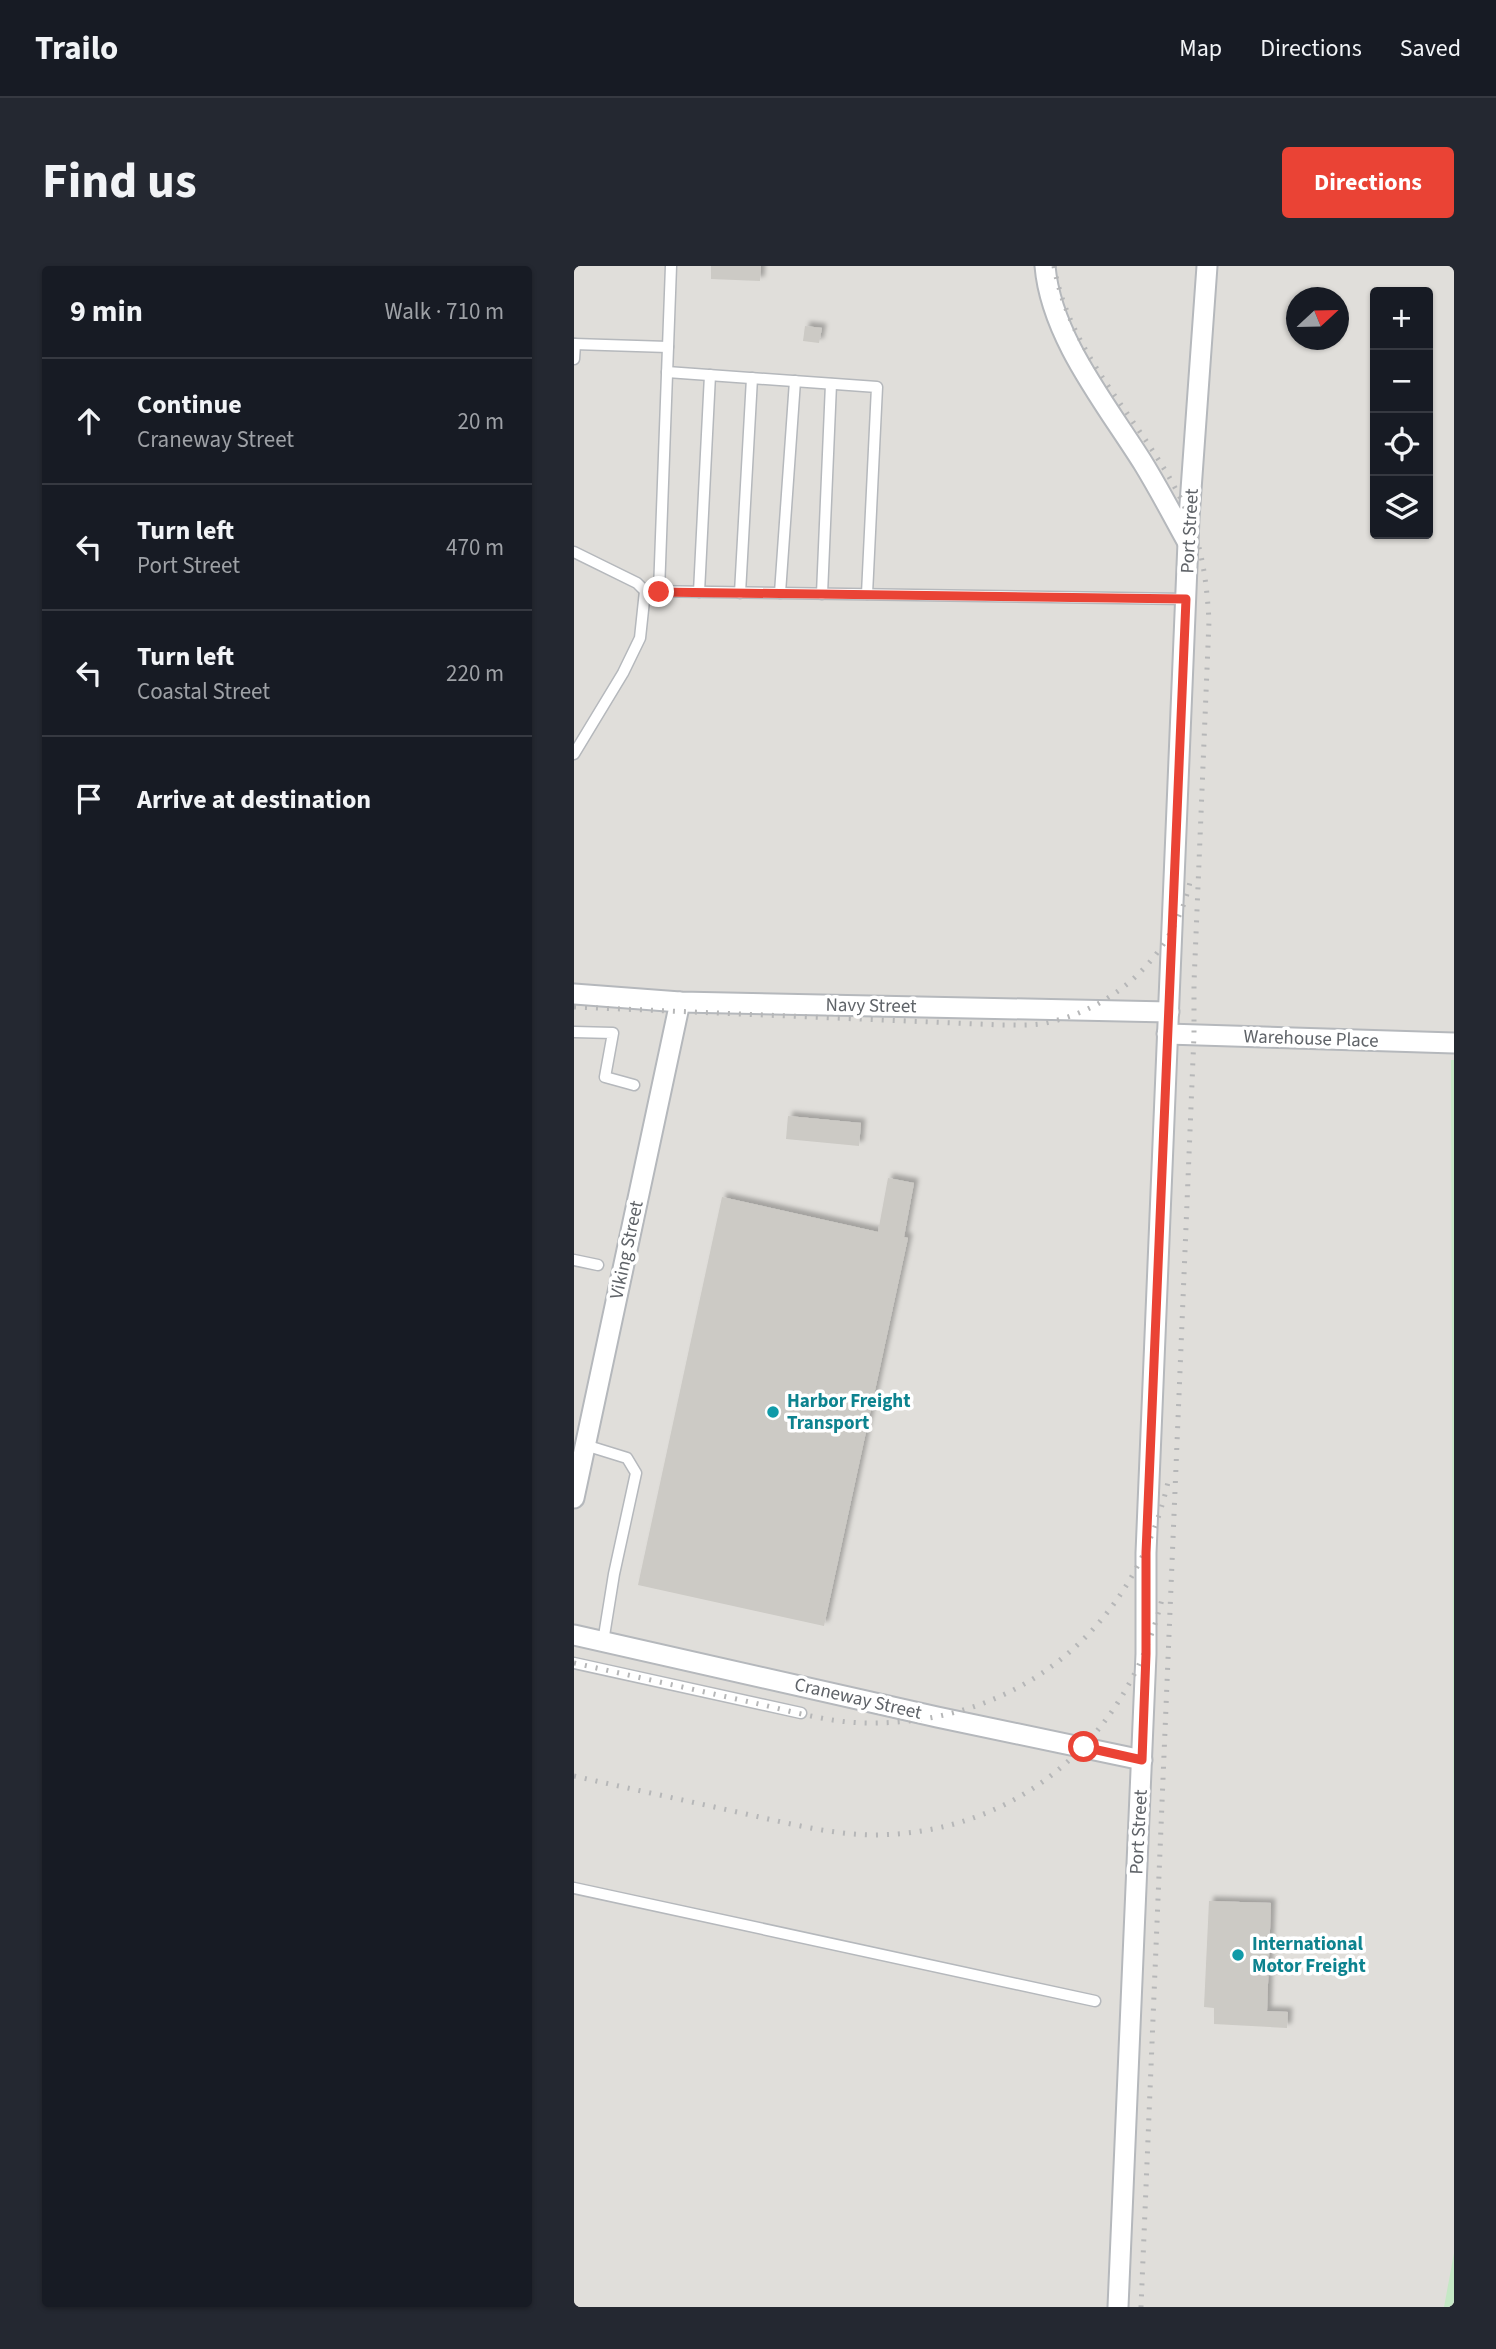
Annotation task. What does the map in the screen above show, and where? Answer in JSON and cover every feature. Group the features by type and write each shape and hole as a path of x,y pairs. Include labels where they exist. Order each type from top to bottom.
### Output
{"street":[{"path":"1045,266 1046,278 1063,332 1090,381 1149,473 1188,544"},
{"name":"Port Street","path":"1118,2307 1142,1760 1146,1553 1188,544 1207,266"},
{"name":"Navy Street","path":"574,995 680,1002 1169,1013"},
{"name":"Viking Street","path":"574,1498 680,1002"},
{"name":"Warehouse Place","path":"1167,1034 1454,1044"},
{"name":"Craneway Street","path":"574,1635 1142,1760"}],"lane":[{"path":"659,592 671,266"},
{"path":"574,359 574,344 668,347"},
{"path":"667,372 877,387 867,594"},
{"path":"699,592 710,375"},
{"path":"740,593 752,378"},
{"path":"780,593 795,381"},
{"path":"822,594 831,384"},
{"path":"574,552 637,583 645,591 1186,599"},
{"path":"574,754 623,673 640,638 645,591"},
{"path":"574,1032 612,1033 605,1077 634,1085"},
{"path":"574,1260 597,1265"},
{"path":"585,1445 627,1458 636,1473 614,1574 603,1642"},
{"name":"Craneway Street","path":"574,1663 801,1713"},
{"path":"574,1888 1095,2001"}],"shaded area":[{"path":"574,266 1454,266 1454,2307 574,2307"}],"green space":[{"path":"1451,1060 1454,1060 1454,1946"},
{"path":"1454,2253 1454,2307 1444,2307"}],"building":[{"path":"711,266 761,266 760,281 711,279"},
{"path":"805,326 822,328 819,343 803,341"},
{"path":"788,1116 861,1123 859,1146 786,1139"},
{"name":"Harbor Freight Transport","path":"888,1178 914,1183 904,1237 908,1238 824,1626 638,1585 722,1197 878,1232"},
{"name":"International Motor Freight","path":"1209,1901 1271,1903 1267,2011 1288,2012 1287,2028 1214,2024 1214,2008 1204,2007"}],"railway":[{"path":"1054,266 1063,301 1077,334 1174,485 1189,517 1204,569 1209,621 1141,2307"},
{"path":"574,1007 1002,1025 1044,1023 1076,1014 1100,1003 1142,970 1173,927 1184,903 1191,877"},
{"path":"574,1663 807,1715 850,1722 920,1720 971,1707 1019,1687 1061,1659 1098,1624 1128,1583 1152,1535 1168,1482"},
{"path":"574,1776 840,1833 871,1835 925,1830 975,1817 1020,1796 1060,1768 1095,1733 1124,1692 1147,1646 1163,1595"}],"place":[{"name":"Harbor Freight Transport","path":"773,1412"},
{"name":"International Motor Freight","path":"1238,1955"}],"route":[{"path":"659,592 1186,599 1146,1553 1142,1760 1084,1747"}]}
